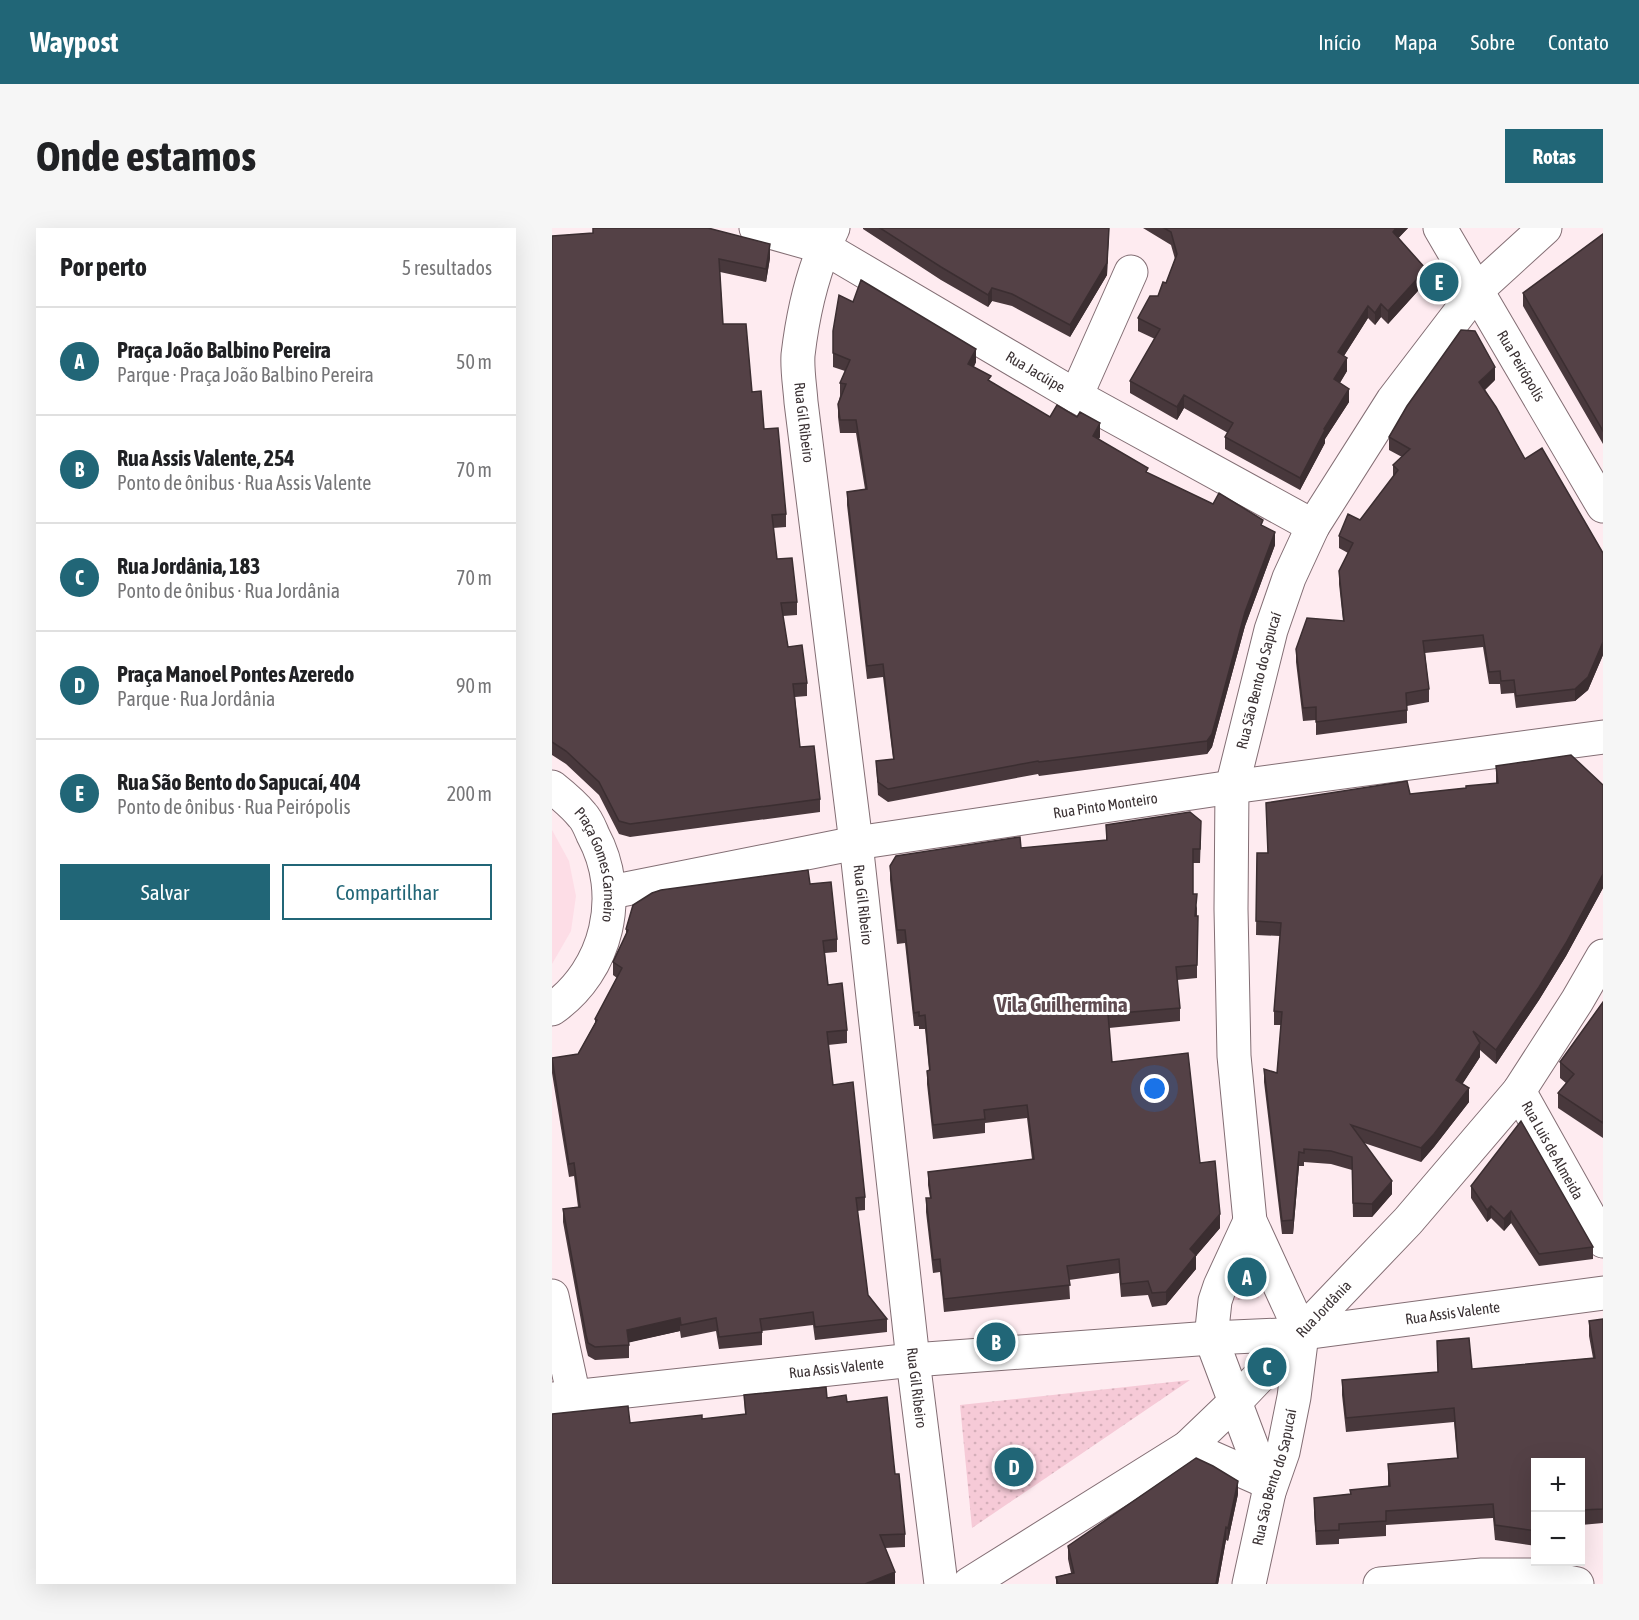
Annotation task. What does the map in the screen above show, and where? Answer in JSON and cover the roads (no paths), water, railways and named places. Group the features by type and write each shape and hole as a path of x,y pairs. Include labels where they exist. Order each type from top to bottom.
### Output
{"street":[{"name":"Rua Jacúipe","path":"756,228 828,238 1076,396 1313,526"},
{"name":"Rua Peirópolis","path":"1440,228 1603,506"},
{"name":"Rua São Bento do Sapucaí","path":"1250,1221 1234,1056 1231,909 1232,787 1271,630 1289,578 1313,526 1393,400 1477,290 1545,228"},
{"name":"Rua Gil Ribeiro","path":"828,238 805,313 798,357 802,413 856,843 913,1360 941,1584"},
{"path":"1076,396 1131,272"},
{"name":"Rua Pinto Monteiro","path":"611,892 856,843 1232,787 1603,737"},
{"name":"Praça Gomes Carneiro","path":"552,787 583,816 603,852 611,892 607,932 591,969 566,999 552,1009"},
{"name":"Rua Jordânia","path":"969,1584 1188,1447 1235,1402 1408,1221 1519,1091 1603,956"},
{"name":"Rua Luis de Almeida","path":"1519,1091 1603,1241"},
{"path":"1250,1221 1303,1333"},
{"path":"1250,1221 1220,1286 1215,1301 1211,1338 1267,1487"},
{"name":"Rua Assis Valente","path":"563,1398 913,1360 1303,1333 1603,1293"},
{"path":"552,1296 563,1398"},
{"name":"Rua São Bento do Sapucaí","path":"1250,1584 1267,1487 1282,1452 1294,1397 1303,1333"},
{"path":"1188,1447 1267,1487"},
{"path":"1380,1584 1482,1575 1534,1575 1577,1584"}],"place":[{"name":"Rua São Bento do Sapucaí, 404","path":"1439,282"},
{"name":"Praça João Balbino Pereira","path":"1247,1277"},
{"name":"Rua Assis Valente, 254","path":"996,1342"},
{"name":"Rua Jordânia, 183","path":"1267,1367"},
{"name":"Praça Manoel Pontes Azeredo","path":"1014,1467"}],"district":[{"name":"Vila Guilhermina","path":"1062,1005"}]}
